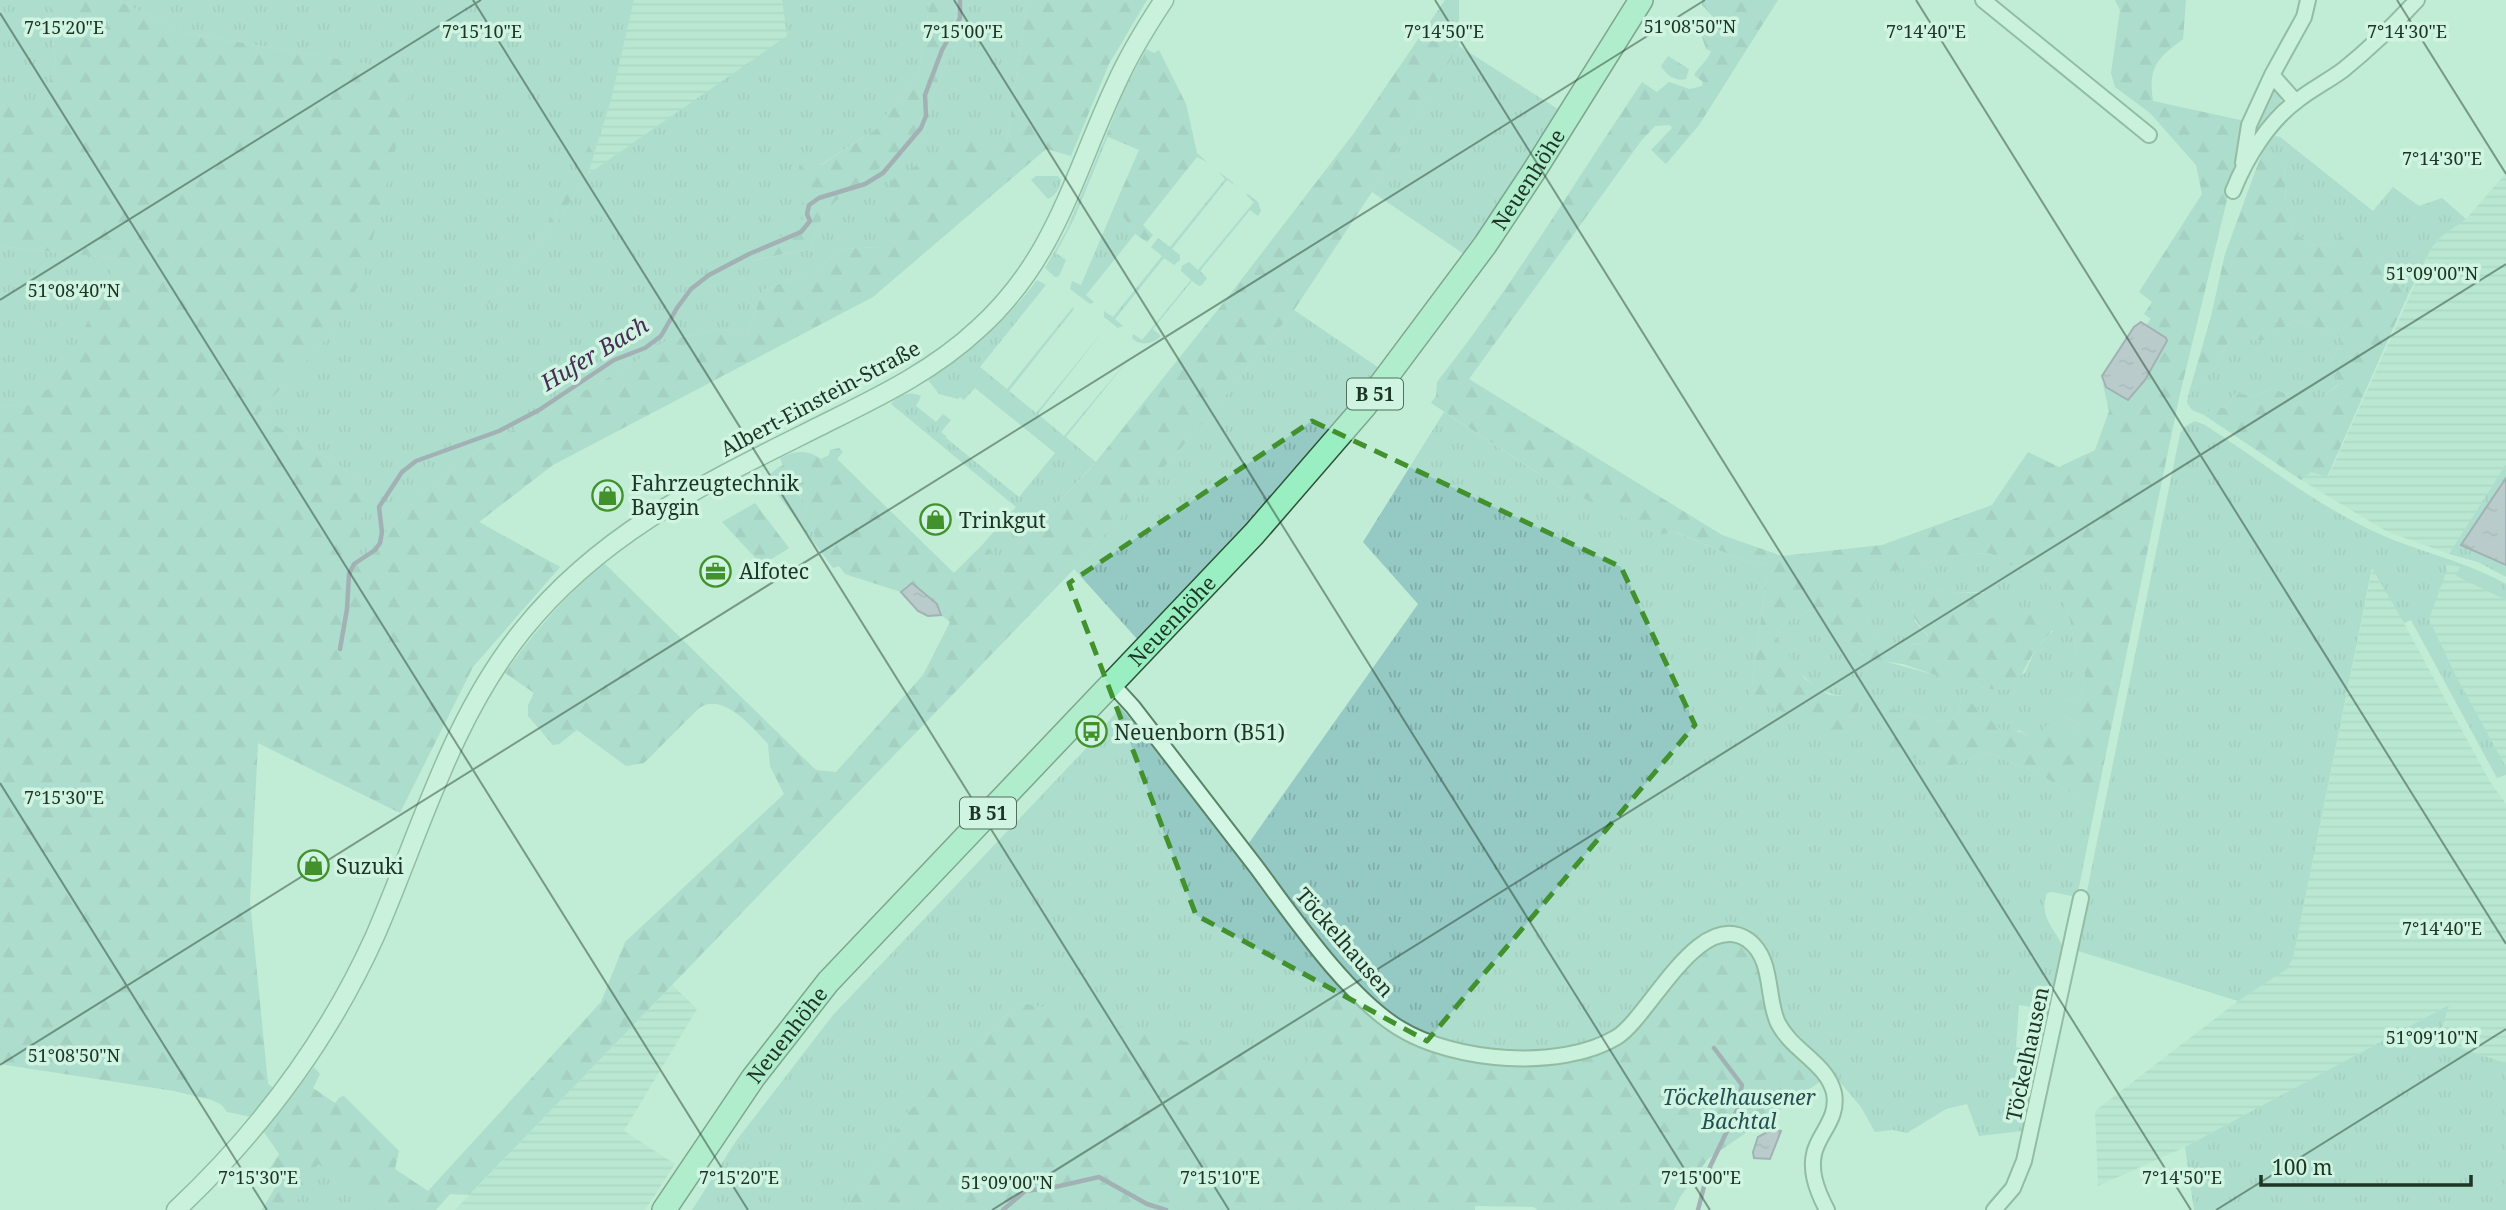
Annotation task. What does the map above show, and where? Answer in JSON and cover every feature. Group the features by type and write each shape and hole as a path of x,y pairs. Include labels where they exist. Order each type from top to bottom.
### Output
{"main road":[{"name":"Neuenhöhe","path":"664,1210 753,1078 828,982 1271,516 1364,407 1506,213 1641,0"}],"street":[{"name":"Albert-Einstein-Straße","path":"176,1210 219,1168 261,1120 302,1065 335,1013 371,945 460,730 491,676 524,629 581,568 647,518 691,491 895,388 946,356 990,318 1026,277 1051,235 1122,72 1164,0"},
{"path":"1983,0 2149,135"},
{"path":"2233,191 2242,168 2249,125 2272,75 2304,17 2308,0"},
{"path":"2242,168 2267,132 2295,101 2343,70 2417,0"},
{"path":"2272,75 2295,101"},
{"name":"Töckelhausen","path":"1112,684 1196,788 1326,958 1383,1018 1416,1038 1449,1048 1517,1058 1542,1058 1579,1052 1607,1042 1627,1029 1641,1016 1676,968 1700,945 1723,935 1746,939 1759,951 1764,961 1778,1023 1793,1044 1826,1075 1834,1093 1834,1114 1818,1144 1813,1162 1817,1189 1827,1210"},
{"name":"Töckelhausen","path":"1994,1210 2013,1188 2024,1161 2081,898"}],"highlighted area":[{"path":"1312,421 1621,567 1695,725 1427,1041 1196,915 1069,583"}],"green space":[{"path":"0,0 49,0 56,66 41,101 0,106"},
{"path":"49,0 117,0 185,33 415,72 363,277 333,331 258,414 365,482 357,564 423,492 479,449 631,365 668,340 721,329 747,335 763,290 815,271 842,249 881,247 892,223 883,198 893,179 970,135 1007,141 1027,0 1147,0 1109,64 1071,156 1046,149 873,297 553,465 479,522 560,567 473,667 400,813 258,743 250,901 268,1084 275,1089 252,1117 227,1112 222,1105 212,1100 174,1091 0,1064 0,407 18,405 58,384 117,259 0,246 0,106 41,100 56,66"},
{"path":"117,0 634,0 610,104 556,212 478,309 480,314 558,221 588,174 787,36 782,0 930,0 919,72 875,130 820,165 803,220 751,261 809,249 825,210 874,172 922,140 935,88 958,42 955,13 959,0 1027,0 1007,141 883,198 893,223 881,247 842,249 815,271 763,290 747,335 721,329 668,340 631,365 479,449 423,492 356,565 365,482 258,414 333,331 414,72 185,33"},
{"path":"634,0 782,0 788,36 588,174 610,103"},
{"path":"930,0 959,0 955,13 958,42 935,88 922,140 874,172 825,210 809,249 749,261 803,220 799,165 821,165 875,130 919,72"},
{"path":"1445,0 1459,0 1459,46 1372,192 1294,310 1197,430 1074,569 469,1195 450,1194 436,1210 369,1210 374,1205 343,1178 318,1164 292,1210 262,1210 276,1186 266,1175 279,1154 264,1132 314,1067 320,1074 313,1088 335,1103 344,1096 399,1151 395,1169 428,1191 601,1002 625,942 784,794 770,766 768,744 737,714 718,704 699,708 644,763 626,766 577,730 559,744 553,745 528,716 528,705 534,693 505,673 564,601 604,563 816,770 836,772 923,675 950,622 941,615 941,610 907,585 901,592 845,574 839,566 833,568 819,549 803,500 796,491 781,489 776,469 783,465 780,458 801,452 821,459 829,455 830,450 839,448 843,452 837,459 954,573 983,544 992,551 978,570 987,578 1091,468 1228,297 1354,133"},
{"path":"1702,0 1778,0 1699,125 1666,164 1651,150 1672,128 1670,125 1655,126 1641,141 1469,379 1722,535 1782,556 1882,545 1992,505 2028,452 2059,467 2095,450 2109,411 2103,384 2131,398 2167,341 2146,325 2151,319 2144,314 2152,302 2139,292 2202,194 2196,165 2150,113 2115,87 2111,73 2120,10 2115,0 2186,0 2183,39 2161,58 2153,71 2153,101 2245,121 2243,158 2233,175 2179,398 2095,807 2039,774 1986,752 1945,769 1886,748 1882,740 1878,715 1891,709 1926,719 1951,720 1959,717 1961,694 2007,735 2016,731 2042,741 2049,721 2066,731 2077,731 2079,723 2059,714 2055,707 2063,701 2078,699 2085,682 2085,668 2077,654 2067,607 2053,587 1989,553 1959,555 1880,574 1870,594 1867,608 1869,622 1889,646 1927,644 1928,635 1914,616 1916,591 1933,588 1951,593 1999,593 2004,600 1982,612 1987,619 2033,607 2049,611 2054,620 2052,630 2036,649 2012,689 1973,686 1906,665 1864,656 1852,648 1826,617 1812,609 1790,620 1778,629 1776,637 1805,679 1829,695 1844,696 1859,703 1858,710 1841,732 1750,700 1768,565 1742,560 1676,532 1662,534 1562,489 1431,403 1436,396 1437,382 1517,272 1642,82 1657,92 1669,82 1690,89 1702,86 1703,82 1694,75 1711,51 1706,49 1700,31 1703,28 1708,29 1715,19 1702,5"},
{"path":"1459,46 1561,111 1467,256 1372,192"},
{"path":"1146,49 1154,53 1159,50 1186,104 1197,153 1207,162 1197,157 1143,225 1153,235 1147,242 1135,234 1115,205 1139,150 1106,136 1124,90"},
{"path":"1668,56 1689,69 1686,79 1675,79 1663,69 1661,66"},
{"path":"1607,71 1610,74 1494,254 1419,354 1418,353"},
{"path":"2273,88 2281,93 2281,102 2258,134 2255,134 2256,124"},
{"path":"610,103 588,174 558,221 480,314 477,309 556,212"},
{"path":"1106,136 1074,219 1056,253 1066,260 1059,276 1055,277 1045,268 1066,231"},
{"path":"2275,136 2280,137 2373,211 2393,187 2419,206 2442,198 2466,219 2442,236 2432,247 2408,295 2378,254 2334,241 2315,246 2294,233 2286,204 2284,163 2263,150"},
{"path":"2263,150 2284,163 2286,204 2294,233 2315,246 2334,241 2349,232 2378,254 2408,295 2327,477 2311,472 2301,480 2204,415 2215,407 2225,408 2236,393 2255,396 2272,388 2286,394 2293,405 2307,408 2339,385 2331,360 2344,338 2295,320 2265,340 2229,340 2216,367 2188,396 2225,254"},
{"path":"1218,171 1237,186 1227,180 1172,249 1180,255 1180,260 1174,265 1164,258 1115,319 1123,326 1118,328 1104,317 1104,311 1113,317 1162,256 1151,247 1158,238 1170,247 1225,179"},
{"path":"2506,173 2506,464 2449,554 2386,531 2301,480 2310,472 2328,477 2432,247 2442,236 2466,219"},
{"path":"1036,176 1057,176 1061,179 1053,196 1048,199 1031,180"},
{"path":"1246,195 1258,202 1261,211 1258,216 1250,210 1200,271 1207,278 1202,285 1192,281 1153,329 1161,336 1147,343 1135,341 1133,334 1142,340 1191,280 1181,271 1182,266 1189,262 1198,270 1254,202"},
{"path":"1115,205 1135,234 1086,295 1094,302 1090,304 1070,289 1072,281 1081,285"},
{"path":"0,246 117,259 58,385 18,405 0,407"},
{"path":"1037,280 1046,285 980,367 1007,389 1073,307 1009,391 1036,413 1103,331 1038,414 1064,436 1132,355 1066,437 1096,462 987,579 978,570 992,551 983,544 1016,507 891,404 904,394 921,396 916,406 936,422 943,414 951,420 941,432 946,438 1019,497 1055,453 975,388 964,400 960,397 958,399 939,394 928,380 987,335"},
{"path":"1294,310 1382,370 1293,475 1138,640 1074,569 1197,430"},
{"path":"2295,320 2344,338 2331,360 2339,384 2307,409 2293,405 2286,394 2272,388 2255,396 2236,393 2225,408 2215,407 2204,415 2192,410 2187,403 2188,396 2216,367 2229,340 2265,340"},
{"path":"1444,412 1562,489 1662,533 1675,532 1742,560 1768,565 1750,700 1844,696 1832,694 1812,684 1795,667 1776,637 1778,629 1812,609 1823,612 1861,655 1984,688 2025,673 2036,648 2053,631 2008,614 1987,619 1982,613 1984,592 1951,593 1933,588 1914,621 1928,636 1927,644 1889,646 1872,629 1867,615 1870,594 1879,574 1959,555 1989,553 2054,587 2067,607 2077,654 2085,667 2085,682 2078,699 2063,701 2059,714 2079,723 2077,731 2067,732 2054,723 2044,729 2043,741 2037,741 2019,730 2007,735 1961,695 1959,717 1951,720 1926,719 1891,709 1945,769 1986,752 2039,774 2095,807 2077,897 2052,892 2047,893 2045,902 2046,917 2065,951 2052,1010 2019,1005 2016,1047 2044,1056 2027,1128 2022,1131 1979,1136 1967,1104 1946,1109 1907,1133 1893,1130 1875,1132 1861,1107 1833,1074 1802,1046 1781,1016 1764,948 1757,938 1742,930 1737,929 1623,1026 1588,1045 1543,1053 1481,1049 1447,1042 1404,1026 1370,999 1294,910 1246,847 1418,604 1363,542"},
{"path":"2195,421 2354,522 2506,584 2506,600 2456,576 2460,567 2445,564 2447,570 2429,619 2455,674 2506,767 2506,775 2497,778 2411,620 2404,623 2372,568 2293,958 2287,969 2238,1001 2075,950 2180,434 2184,427"},
{"path":"2506,464 2506,577 2478,562 2449,554"},
{"path":"776,469 778,475 803,500 819,549 771,486 770,475"},
{"path":"755,503 789,548 762,565 722,522"},
{"path":"2444,564 2460,567 2457,576 2506,600 2506,767 2455,674 2429,619 2441,588"},
{"path":"2373,566 2489,780 2506,804 2506,1063 2438,1041 2447,1006 2185,1147 2098,1186 2095,1111 2238,1001 2287,969 2293,958"},
{"path":"1120,707 1196,795 1323,963 1307,1071 1020,1002 908,1112 845,1210 692,1210 736,1141 833,1015 1093,741"},
{"name":"Töckelhausener Bachtal","path":"1721,941 1758,946 1774,1021 1824,1079 1708,1159 1680,1197 1674,1210 1537,1210 1534,1207 1475,1206 1475,1210 845,1210 908,1112 1020,1002 1306,1070 1323,963 1380,1023 1416,1044 1439,1051 1592,1053 1687,962 1700,951"},
{"path":"672,985 697,1009 624,1131 675,1164 645,1210 455,1210"},
{"path":"2449,1005 2438,1041 2506,1063 2506,1210 2194,1210 2185,1147"},
{"path":"306,1137 420,1210 262,1210"}],"water":[{"path":"2141,322 2167,341 2145,380 2128,400 2106,387 2102,376 2134,327"},
{"path":"2506,478 2506,565 2461,545"},
{"path":"912,583 937,604 941,615 928,616 918,611 901,592"},
{"path":"1773,1129 1781,1131 1770,1159 1754,1158 1753,1152 1758,1137"}],"waterway":[{"name":"Hufer Bach","path":"340,649 347,609 349,574 354,564 375,550 380,543 382,532 379,507 402,472 416,461 499,431 539,410 614,360 645,348 661,336 691,289 709,275 801,232 810,221 807,214 809,205 819,198 865,184 883,173 921,128 926,116 925,95 942,50 960,18 960,0"},
{"path":"1698,1210 1708,1171 1737,1110 1742,1085 1714,1048"},
{"path":"1003,1210 1025,1191 1099,1177 1147,1204 1166,1210"}],"place":[{"name":"Fahrzeugtechnik Baygin","path":"608,495"},
{"name":"Trinkgut","path":"936,520"},
{"name":"Alfotec","path":"716,571"},
{"name":"Neuenborn (B51)","path":"1091,732"},
{"name":"Suzuki","path":"313,866"}]}
